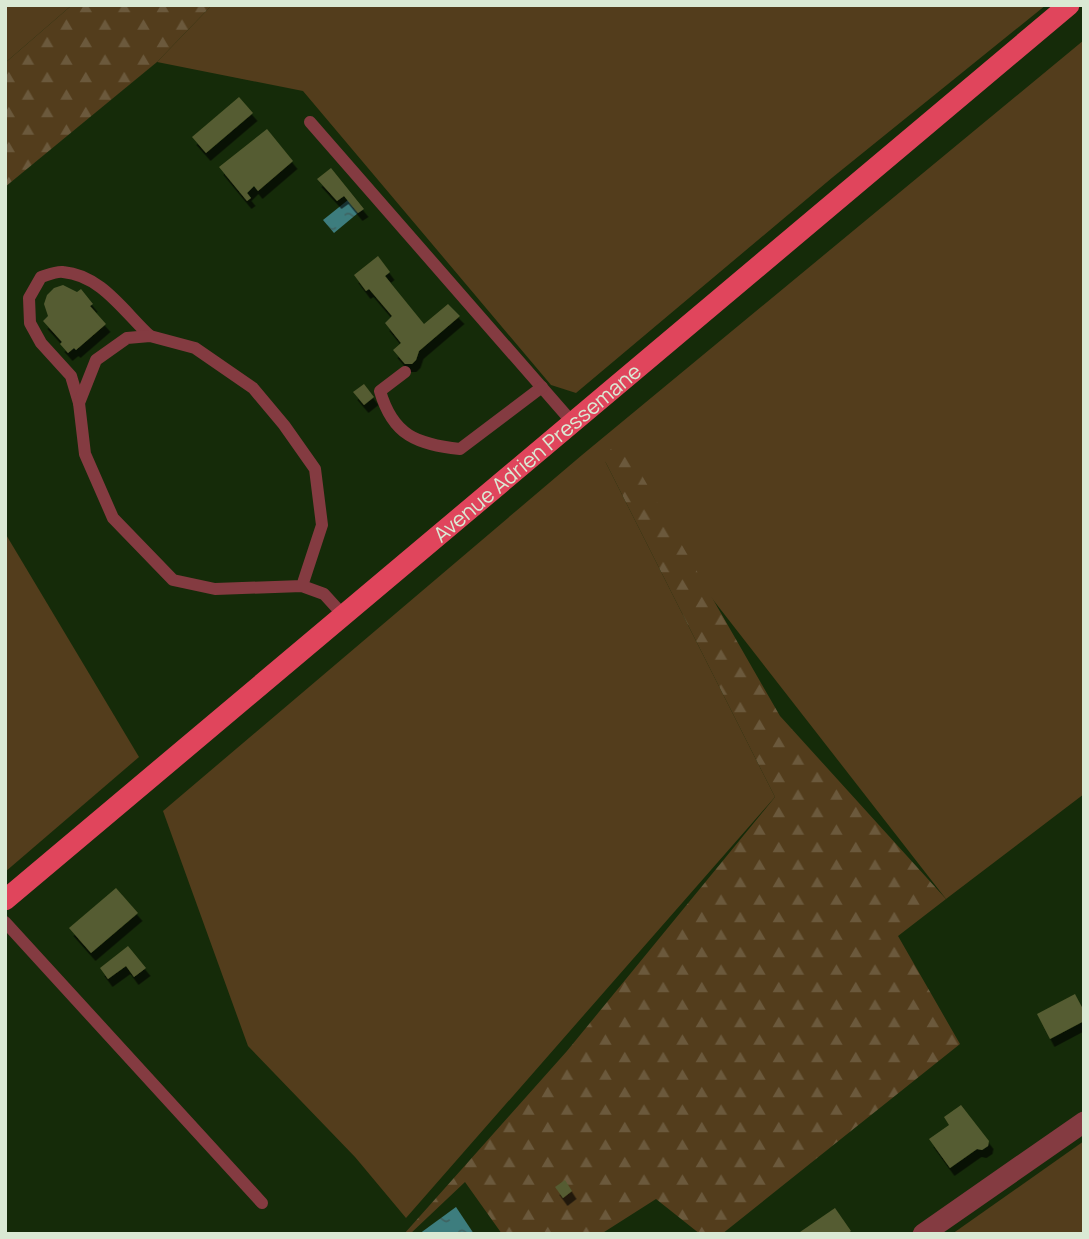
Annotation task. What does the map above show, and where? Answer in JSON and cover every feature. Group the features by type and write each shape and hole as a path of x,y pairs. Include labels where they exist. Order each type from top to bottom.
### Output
{"main road":[{"name":"Avenue Adrien Pressemane","path":"5,900 1069,5"}],"street":[{"path":"923,1234 1084,1122"}],"lane":[{"path":"310,122 572,422"},
{"path":"150,336 104,289 80,275 60,271 41,277 29,298 30,323 41,343 71,376 79,403 85,454 113,518 173,580 215,589 302,586 324,594 344,616"},
{"path":"79,403 96,360 127,338 150,336 195,348 253,388 315,468 322,525 302,586"},
{"path":"405,372 380,391 386,411 405,433 428,446 460,449 542,387"},
{"path":"5,922 262,1203"}],"green space":[{"path":"5,5 72,5 5,63"},
{"path":"72,5 212,5 157,62 5,187 5,63"},
{"path":"212,5 1046,5 833,177 576,393 551,385 303,91 157,62"},
{"path":"1084,40 1084,794 946,899 605,461 775,797 406,1218 355,1157 248,1046 163,811 582,455"},
{"path":"621,439 780,716 946,899 898,936 960,1044 722,1234 700,1234 656,1199 601,1234 502,1234 465,1182 410,1234 404,1234 567,1051 775,797 603,457"},
{"path":"5,533 139,757 5,872"},
{"path":"1084,1141 1084,1234 952,1234"}],"water":[{"path":"348,200 358,213 334,233 323,220"},
{"path":"456,1207 474,1234 419,1234"}],"building":[{"path":"239,97 253,113 206,153 192,137"},
{"path":"267,129 293,161 258,191 254,186 247,193 251,198 247,201 219,167"},
{"path":"331,168 364,209 358,213 344,196 337,201 317,179"},
{"path":"378,256 390,272 385,276 424,324 448,304 460,316 419,351 412,364 405,364 393,350 401,343 385,323 392,316 354,275"},
{"path":"63,285 77,292 81,289 93,304 90,306 106,324 76,350 74,348 68,353 43,321 48,316 44,304 47,295 54,288"},
{"path":"364,384 374,397 364,405 353,392"},
{"path":"116,888 138,913 91,953 69,928"},
{"path":"128,946 146,968 134,977 126,966 108,979 100,968"},
{"path":"1075,994 1084,1011 1084,1021 1050,1039 1037,1014"},
{"path":"961,1105 989,1141 988,1146 982,1150 977,1149 950,1168 929,1139 949,1125 944,1117"},
{"path":"565,1180 572,1191 563,1198 555,1187"},
{"path":"835,1208 851,1231 847,1234 801,1234 800,1232"}]}
